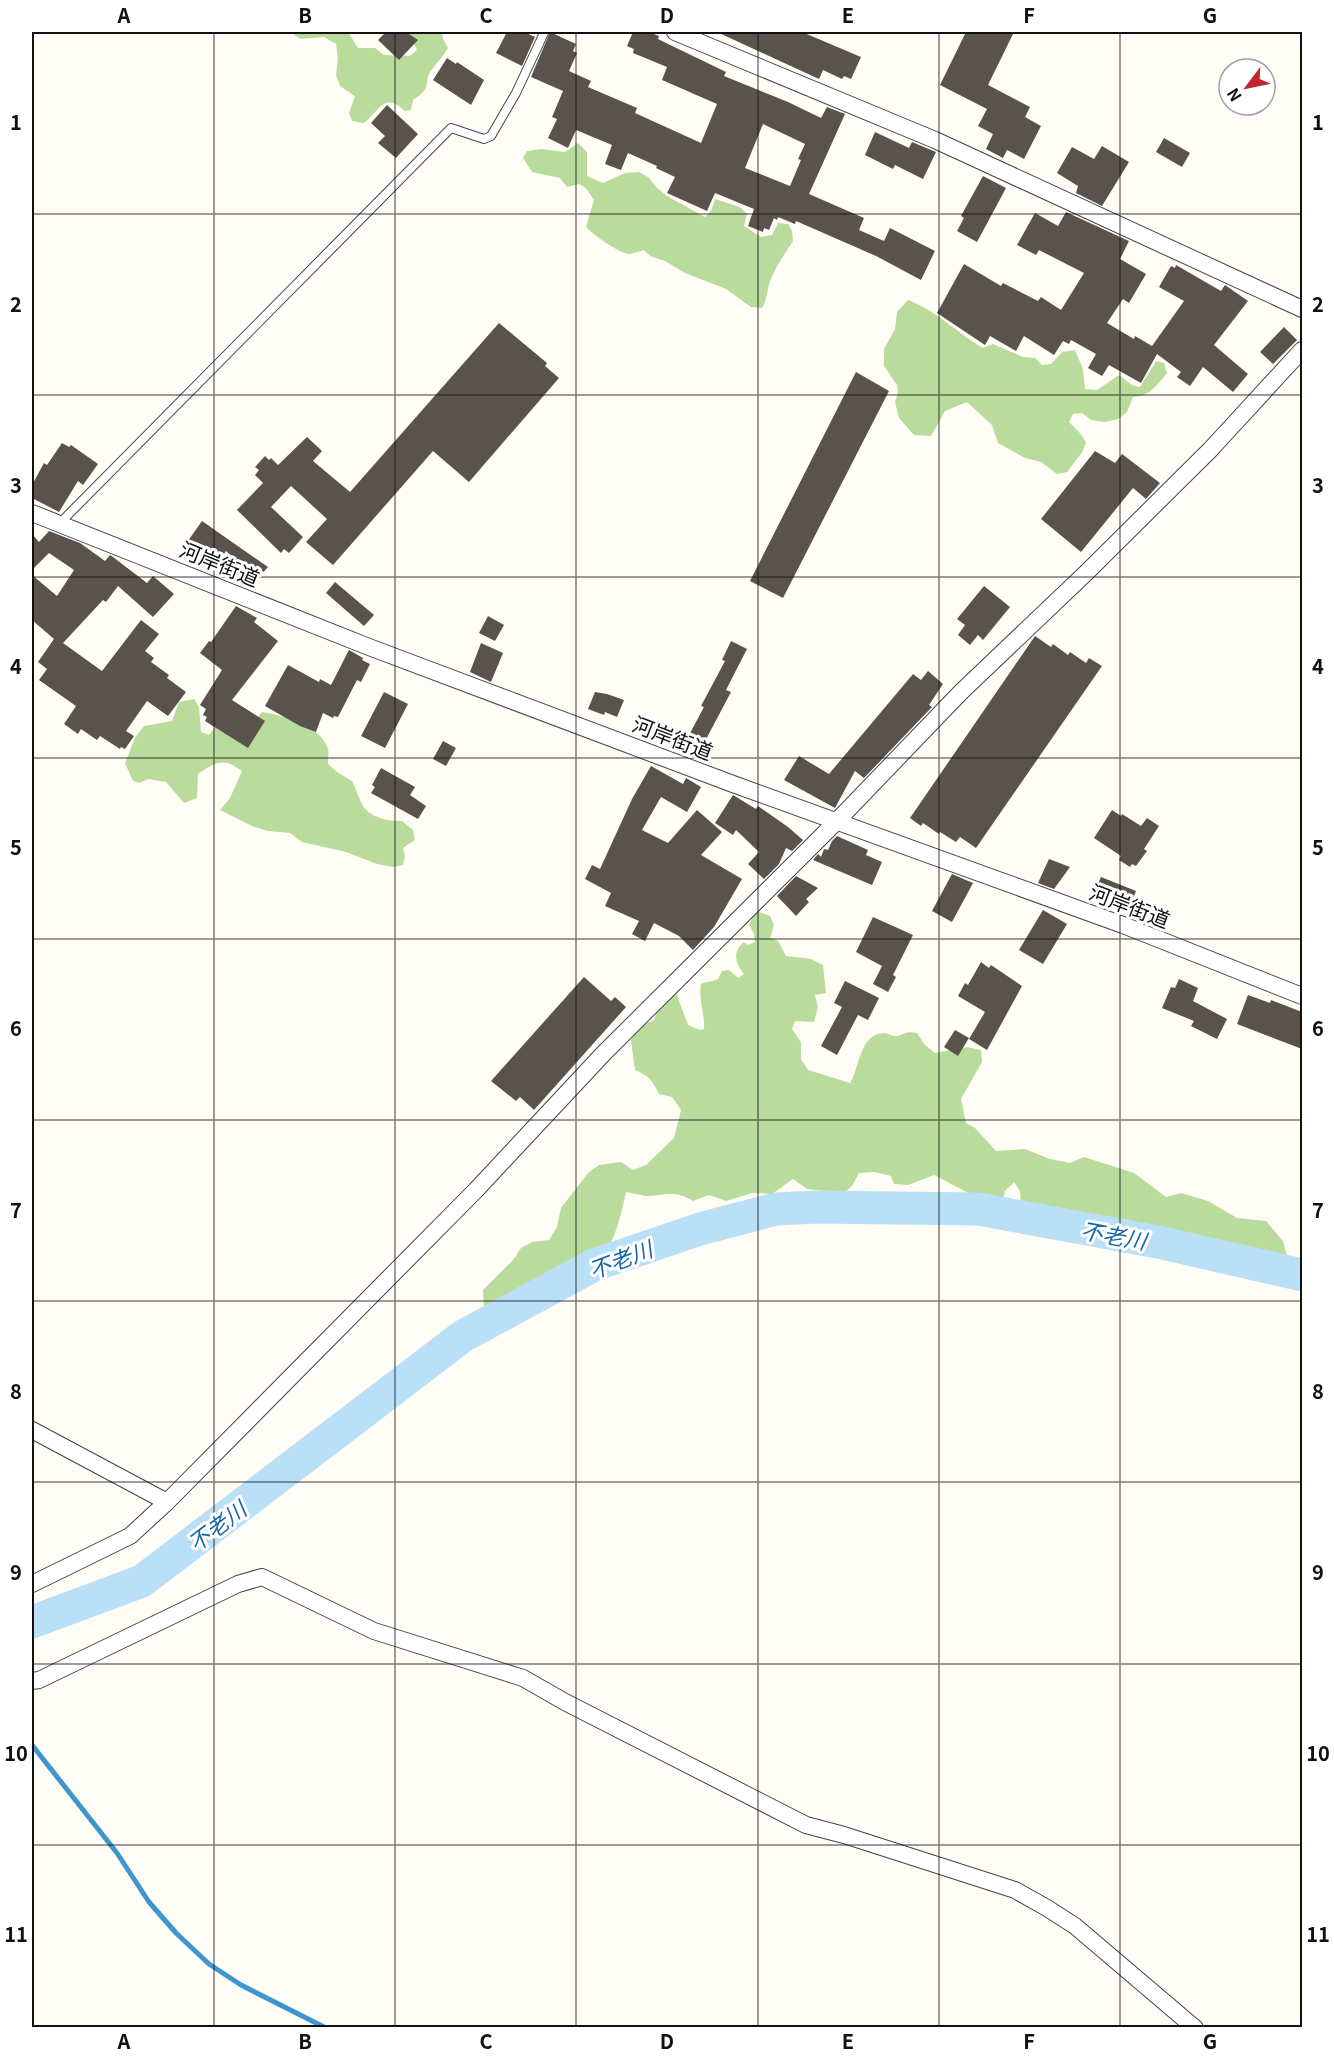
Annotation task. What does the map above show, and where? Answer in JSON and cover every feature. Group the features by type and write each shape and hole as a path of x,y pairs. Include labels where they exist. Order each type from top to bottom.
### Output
{"street":[{"path":"675,32 935,140 1302,309"},
{"path":"32,1584 130,1536 167,1502 476,1190 604,1053 836,822 961,692 1210,450 1302,350"},
{"name":"河岸街道","path":"32,513 369,647 836,822 1123,925 1302,996"},
{"path":"32,1430 167,1502"},
{"path":"32,1681 39,1680 238,1584 262,1577 374,1631 523,1678 565,1702 806,1825 844,1834 1015,1890 1075,1926 1195,2028"}],"lane":[{"path":"59,524 451,128 484,139 491,136 516,93 542,32"}],"green space":[{"path":"294,32 348,32 358,48 375,48 384,55 410,56 417,50 408,32 442,32 448,48 430,73 424,91 413,100 411,110 405,111 398,105 387,103 364,123 352,121 349,113 355,96 340,86 336,75 338,58 336,44 324,37 301,39 294,35"},
{"path":"578,143 587,152 587,176 603,183 625,173 639,172 648,177 667,196 705,217 711,211 715,199 740,207 747,214 744,226 761,237 772,235 778,223 788,224 792,231 793,241 774,272 762,308 751,307 726,289 685,273 665,261 650,256 644,250 630,254 620,251 589,230 586,227 594,200 586,188 579,184 567,187 560,178 532,172 523,158 527,151 541,149 565,152"},
{"path":"908,300 938,316 983,348 993,344 1023,357 1035,358 1042,365 1051,364 1062,352 1075,350 1083,369 1085,389 1097,390 1119,375 1132,385 1140,387 1156,361 1164,363 1167,373 1148,392 1133,397 1127,412 1118,419 1105,422 1091,420 1082,413 1073,414 1069,422 1086,442 1083,451 1067,472 1057,474 1041,462 1025,458 998,443 992,425 967,402 945,411 931,436 914,435 899,418 895,402 898,393 897,385 884,366 884,349 895,329 897,312"},
{"path":"194,699 199,707 201,732 209,735 217,724 253,723 262,712 291,719 318,734 328,749 328,764 352,781 365,809 379,818 402,821 413,830 415,840 403,848 405,856 403,865 393,867 377,864 346,852 302,842 290,833 268,831 252,826 220,810 230,798 242,771 230,764 215,764 198,774 197,798 184,803 166,782 148,779 139,783 133,781 125,763 135,738 144,726 172,721 179,702"},
{"path":"757,911 770,916 774,925 770,938 778,941 786,956 811,959 823,965 826,993 815,995 818,1007 814,1022 795,1021 792,1029 801,1042 801,1059 808,1070 850,1083 865,1045 876,1035 885,1033 894,1036 909,1032 917,1033 925,1045 935,1053 967,1047 981,1050 982,1062 961,1099 966,1123 975,1128 996,1151 1025,1149 1050,1159 1070,1163 1084,1157 1134,1173 1166,1197 1181,1193 1208,1201 1237,1218 1266,1221 1283,1241 1287,1256 1271,1257 1203,1244 1178,1235 1141,1228 1099,1226 1089,1219 1038,1211 1021,1204 1020,1191 1014,1182 1005,1191 1002,1203 978,1198 934,1175 908,1185 894,1184 891,1176 874,1172 859,1173 852,1186 844,1193 807,1189 793,1179 772,1194 752,1193 726,1201 709,1195 693,1201 675,1194 645,1196 626,1192 610,1243 601,1249 583,1253 575,1266 573,1286 564,1292 543,1287 532,1292 529,1306 514,1313 504,1306 484,1306 483,1290 513,1260 521,1248 532,1242 549,1240 557,1227 561,1208 588,1173 599,1165 621,1162 633,1170 646,1165 674,1138 681,1110 672,1097 659,1094 650,1079 635,1070 631,1040 638,1027 654,1020 658,1007 671,994 677,995 688,1025 700,1030 704,1029 701,984 718,979 722,971 729,970 738,978 744,974 737,962 736,954 744,942 748,945 755,942 749,924"}],"building":[{"path":"386,32 406,32 418,40 399,60 378,40"},
{"path":"507,32 524,32 535,37 522,66 496,53"},
{"path":"550,32 576,44 573,51 577,53 569,71 591,81 588,87 637,108 635,113 701,143 717,104 662,80 667,67 633,53 634,49 627,46 633,32 649,32 659,36 658,39 726,72 724,76 821,118 827,107 845,114 809,194 864,218 859,230 884,241 890,228 935,251 921,280 876,256 796,221 795,224 778,217 777,220 774,218 769,230 764,228 763,232 748,226 754,209 715,193 707,211 667,193 675,177 656,168 657,166 628,153 621,170 605,164 612,145 576,130 568,148 548,138 557,119 552,117 563,91 531,77","holes":["763,124 805,144 790,186 745,168"]},
{"path":"717,32 802,32 861,57 851,79 844,76 842,79 823,70 819,79"},
{"path":"966,32 1014,32 988,85 1030,107 1025,117 1041,126 1024,159 1007,150 1003,158 986,149 993,134 978,126 987,109 940,85"},
{"path":"447,58 484,80 471,105 433,80"},
{"path":"387,105 418,134 396,158 378,143 385,136 371,123"},
{"path":"875,132 909,148 912,142 936,152 923,179 895,165 893,169 865,155"},
{"path":"1164,138 1190,153 1182,167 1156,152"},
{"path":"1102,146 1129,162 1102,206 1076,193 1078,186 1057,173 1072,147 1094,159"},
{"path":"983,176 1006,188 977,242 957,231 964,218 961,216"},
{"path":"1066,212 1129,241 1120,259 1146,274 1129,303 1123,299 1107,323 1134,339 1135,336 1152,346 1184,301 1159,287 1171,266 1175,268 1176,265 1221,291 1225,285 1248,301 1214,345 1248,374 1233,392 1203,367 1190,386 1177,377 1181,372 1157,354 1141,383 1109,365 1102,376 1088,368 1096,354 1071,340 1069,344 1063,341 1054,355 1024,336 1016,351 990,336 985,345 937,313 964,264 1001,286 1003,283 1038,301 1041,297 1061,310 1084,273 1039,250 1036,255 1017,245 1035,213 1058,226"},
{"path":"499,323 547,363 545,366 559,378 469,482 433,451 333,565 306,542 327,519 291,486 271,507 303,537 289,553 284,549 281,553 237,510 263,483 255,475 259,470 255,467 265,456 278,465 307,437 322,451 313,461 350,492"},
{"path":"1284,327 1297,340 1273,364 1260,352"},
{"path":"856,372 889,391 783,598 750,581"},
{"path":"62,443 69,447 71,445 98,464 83,485 78,481 59,512 32,498 32,485 44,463 47,465"},
{"path":"1095,451 1115,463 1122,454 1160,483 1146,499 1133,488 1081,552 1041,519"},
{"path":"202,521 268,567 257,579 226,551 213,570 185,551 185,545"},
{"path":"49,531 80,543 105,561 110,555 147,583 153,576 174,594 153,617 118,586 106,602 103,600 63,643 102,671 141,620 159,634 145,651 154,658 151,662 169,675 167,678 186,692 168,716 147,701 126,731 134,736 125,749 121,747 120,749 100,736 97,740 81,729 78,734 64,724 76,706 39,680 47,669 38,662 54,639 32,620 32,575 57,596 74,570 49,553 32,570 32,534 39,542"},
{"path":"335,582 374,615 364,626 326,593"},
{"path":"984,586 1010,607 983,640 978,635 970,645 958,635 965,625 957,619"},
{"path":"236,606 257,618 254,622 278,641 232,700 265,721 248,748 205,721 207,717 203,715 206,709 200,705 222,670 200,653 209,641 211,642"},
{"path":"488,616 504,625 495,641 479,633"},
{"path":"1035,636 1051,647 1053,644 1068,655 1070,652 1086,663 1089,658 1102,666 976,848 960,837 956,842 923,823 921,826 910,818"},
{"path":"731,641 747,649 726,690 731,692 703,745 688,737 704,707 701,706 725,661 722,660"},
{"path":"481,643 503,653 491,682 470,672"},
{"path":"349,650 370,664 361,682 357,680 338,717 333,718 323,713 316,732 300,726 265,706 288,665 319,682 320,679 331,685"},
{"path":"928,671 943,684 929,705 932,707 864,778 855,771 835,808 784,780 799,756 829,774 913,674 921,680"},
{"path":"384,692 408,704 385,748 361,736"},
{"path":"595,692 624,700 617,717 588,709"},
{"path":"443,741 456,748 446,766 433,759"},
{"path":"651,766 683,784 686,778 701,787 687,812 661,797 642,830 668,843 697,810 722,832 701,855 742,879 714,927 693,950 679,936 654,923 645,941 632,934 639,921 605,906 611,893 585,879 592,865 600,869 632,799"},
{"path":"381,768 415,787 410,795 426,806 418,819 371,793 375,787 372,785"},
{"path":"733,795 756,809 758,806 803,840 792,851 786,848 779,864 764,879 748,864 759,852 736,830 733,835 715,823"},
{"path":"1112,810 1141,826 1147,818 1159,826 1144,849 1147,851 1136,866 1132,864 1130,867 1119,860 1121,856 1094,838"},
{"path":"837,836 868,850 866,855 882,862 872,885 813,860 818,854 821,857 824,849 828,850"},
{"path":"1049,859 1070,867 1054,889 1038,883"},
{"path":"952,874 973,883 952,922 932,911"},
{"path":"796,876 818,888 806,899 809,902 796,916 777,896"},
{"path":"1101,877 1136,891 1128,911 1093,896"},
{"path":"1043,910 1067,924 1043,964 1019,950"},
{"path":"873,917 913,935 893,975 896,977 888,992 873,984 882,966 856,952"},
{"path":"981,962 989,968 991,965 1022,986 987,1050 969,1039 985,1012 958,996 965,983 968,985"},
{"path":"584,977 611,1001 615,997 626,1007 534,1110 520,1097 516,1101 491,1081"},
{"path":"1179,979 1198,988 1193,1001 1227,1019 1217,1039 1191,1026 1194,1021 1162,1008 1171,987 1175,988"},
{"path":"845,981 879,998 868,1020 858,1015 837,1055 821,1046 842,1007 834,1003"},
{"path":"1248,995 1270,1003 1271,1000 1302,1012 1302,1049 1237,1024"},
{"path":"955,1030 969,1038 958,1056 944,1047"}],"waterway":[{"name":"不老川","path":"32,1622 142,1581 463,1336 594,1265 700,1229 776,1209 816,1207 978,1209 1158,1242 1302,1275"},
{"path":"32,1745 117,1853 149,1902 176,1933 209,1964 241,1985 326,2028"}]}
